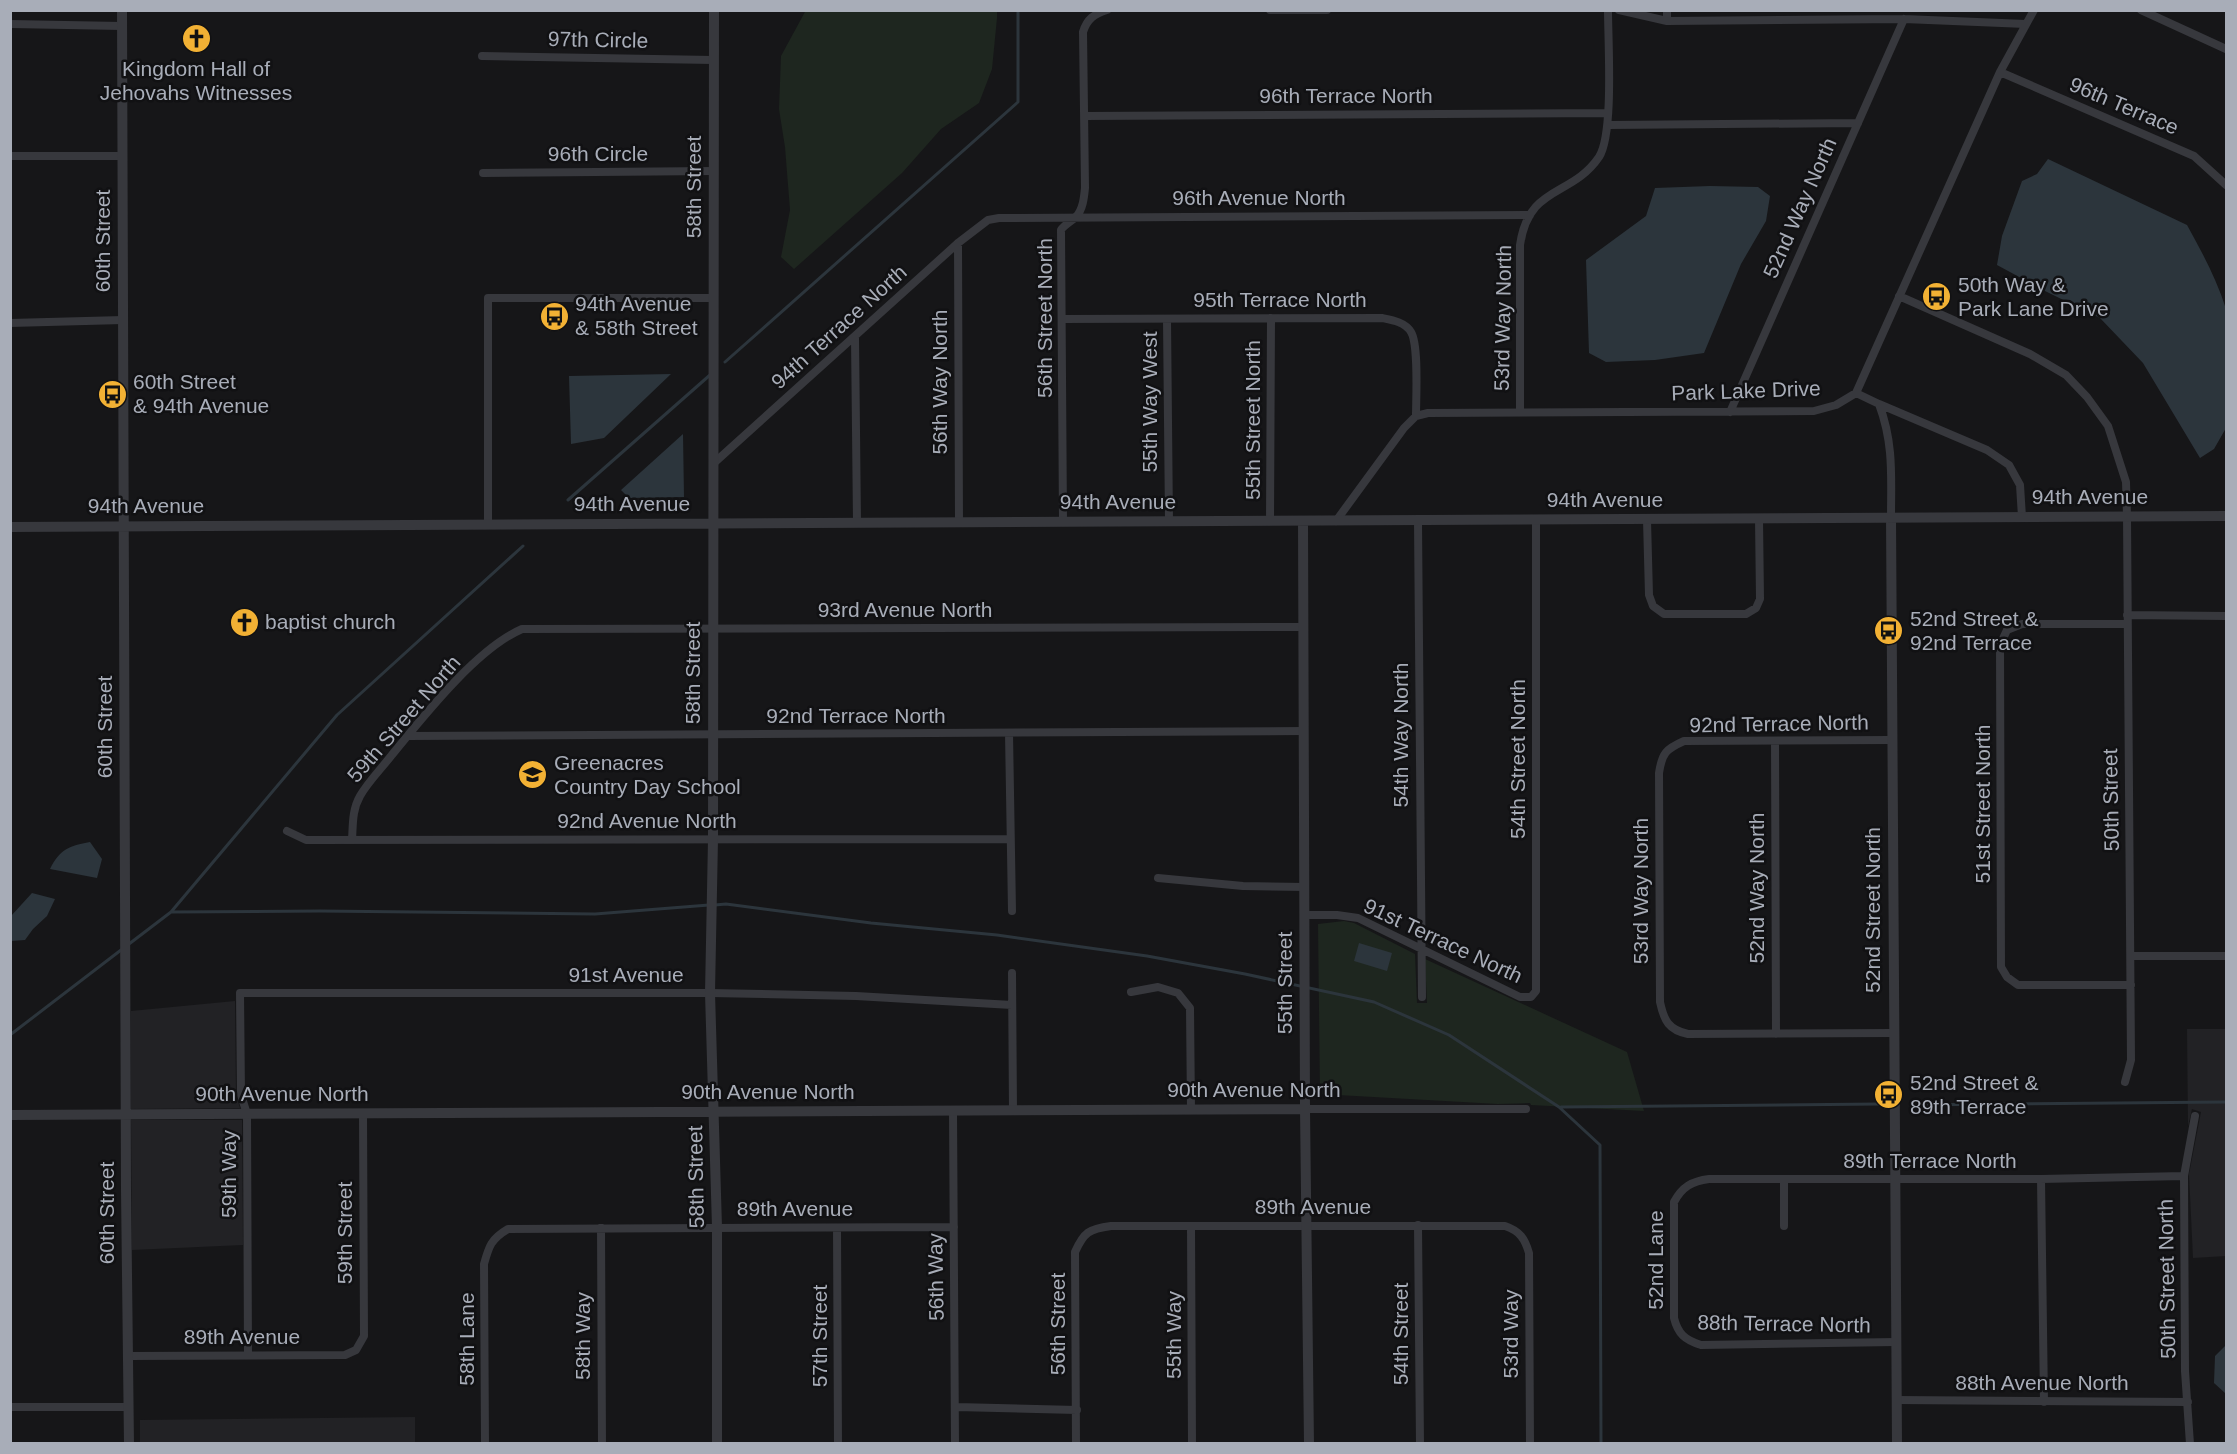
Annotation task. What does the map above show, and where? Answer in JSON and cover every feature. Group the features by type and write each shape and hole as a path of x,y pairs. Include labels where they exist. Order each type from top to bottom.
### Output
{"street":[{"name":"60th Street","path":"122,10 129,1443"},
{"name":"58th Street","path":"714,10 713,839 710,993 717,1227 717,1443"},
{"name":"56th Street North","path":"1063,522 1061,230 1065,224 1076,217 1083,205 1085,188 1083,32 1091,17 1107,10"},
{"path":"1270,10 1327,10"},
{"name":"53rd Way North","path":"1520,412 1520,245 1522,229 1541,200 1556,189 1575,182 1600,155 1608,125 1608,10"},
{"path":"1619,10 1667,21 1904,19 2026,24"},
{"path":"1667,10 1667,21"},
{"path":"2022,517 2020,486 2009,465 1987,450 1856,393 2000,72 2034,10"},
{"path":"2140,10 2226,49"},
{"name":"52nd Way North","path":"1730,412 1904,19"},
{"path":"10,24 122,26"},
{"name":"97th Circle","path":"482,57 713,60"},
{"name":"96th Terrace","path":"2000,72 2194,156 2226,185"},
{"name":"96th Terrace North","path":"1084,116 1608,113"},
{"path":"1608,125 1858,123"},
{"path":"10,156 122,156"},
{"name":"96th Circle","path":"483,172 714,171"},
{"name":"96th Avenue North","path":"988,220 1076,217 1530,215"},
{"name":"94th Terrace North","path":"714,463 958,243 988,220"},
{"name":"56th Way North","path":"958,243 959,522"},
{"name":"50th Street","path":"1899,296 2030,354 2066,375 2087,397 2108,426 2126,482 2131,1060 2125,1082"},
{"path":"488,524 488,298 713,298"},
{"name":"55th Street North","path":"1270,521 1271,318"},
{"name":"95th Terrace North","path":"1062,319 1382,318 1399,322 1411,332 1414,345 1416,416"},
{"name":"55th Way West","path":"1167,319 1168,522"},
{"path":"10,323 123,320"},
{"path":"855,338 857,522"},
{"name":"Park Lake Drive","path":"1416,416 1428,413 1814,411 1836,405 1856,393"},
{"name":"52nd Street North","path":"1879,404 1888,428 1890,450 1897,1443"},
{"path":"1336,521 1404,428 1416,416"},
{"name":"94th Avenue","path":"10,526 1303,522 2226,516"},
{"name":"54th Street North","path":"1531,997 1536,991 1536,519"},
{"path":"1647,520 1649,595 1653,606 1664,614 1746,614 1756,608 1760,599 1759,519"},
{"name":"54th Way North","path":"1418,521 1422,998"},
{"name":"55th Street","path":"1303,522 1305,1109 1309,1443"},
{"path":"2127,619 2226,616"},
{"name":"51st Street North","path":"2127,619 2022,624 2007,630 2000,645 2001,967 2007,977 2018,985 2131,985"},
{"name":"93rd Avenue North","path":"508,635 522,629 1304,627"},
{"name":"59th Street North","path":"352,840 353,811 360,795 460,676 508,635"},
{"name":"92nd Terrace North","path":"408,736 1304,731"},
{"path":"1009,733 1012,911"},
{"name":"92nd Terrace North","path":"1668,748 1684,741 1891,740"},
{"name":"52nd Way North","path":"1775,741 1776,1034"},
{"name":"53rd Way North","path":"1668,748 1661,760 1659,773 1660,1002 1664,1020 1675,1031 1688,1034 1776,1034"},
{"name":"92nd Avenue North","path":"287,831 306,840 1010,839"},
{"path":"1158,878 1243,886 1305,887"},
{"name":"91st Terrace North","path":"1305,915 1337,915 1358,918 1520,998 1531,997"},
{"path":"2131,956 2226,956"},
{"path":"1012,973 1013,1111"},
{"path":"1131,992 1158,987 1178,993 1190,1008 1191,1110"},
{"name":"91st Avenue","path":"240,993 710,993 856,996 1012,1005"},
{"name":"59th Way","path":"240,993 241,1095 247,1114 248,1355"},
{"path":"1776,1034 1893,1033"},
{"name":"90th Avenue North","path":"10,1115 1526,1109"},
{"name":"56th Way","path":"953,1111 955,1443"},
{"name":"59th Street","path":"356,1350 364,1336 363,1113"},
{"name":"50th Street North","path":"2190,1443 2185,1371 2184,1176 2195,1116"},
{"name":"89th Terrace North","path":"1680,1190 1696,1180 2041,1179 2184,1176"},
{"path":"1784,1179 1784,1226"},
{"path":"2041,1179 2044,1402"},
{"name":"52nd Lane","path":"1677,1331 1674,1318 1674,1202 1680,1190"},
{"name":"89th Avenue","path":"1111,1226 1418,1225 1505,1226 1515,1229"},
{"name":"54th Street","path":"1418,1225 1420,1443"},
{"name":"56th Street","path":"1076,1443 1075,1252 1082,1237 1094,1229 1111,1226"},
{"name":"55th Way","path":"1191,1226 1192,1443"},
{"name":"89th Avenue","path":"494,1237 508,1229 954,1227"},
{"name":"58th Way","path":"601,1228 602,1443"},
{"name":"57th Street","path":"837,1228 838,1443"},
{"name":"53rd Way","path":"1515,1229 1525,1240 1529,1254 1530,1443"},
{"name":"58th Lane","path":"485,1443 484,1264 494,1237"},
{"name":"88th Terrace North","path":"1677,1331 1687,1340 1701,1345 1896,1342"},
{"name":"89th Avenue","path":"128,1356 345,1355 356,1350"},
{"name":"88th Avenue North","path":"1896,1400 2188,1402"},
{"path":"10,1407 129,1407"},
{"path":"956,1407 1077,1410"}],"shaded area":[{"path":"806,10 997,10 997,18 992,69 979,103 941,129 902,173 794,269 781,257 790,210 785,147 779,109 781,56"},
{"path":"2048,159 2187,225 2204,256 2226,309 2226,428 2214,449 2200,458 2143,363 2100,318 1997,265 2002,236 2022,181 2037,174"},
{"path":"1758,187 1770,196 1766,221 1741,264 1704,353 1655,360 1606,362 1589,353 1586,260 1646,216 1655,188"},
{"path":"671,374 604,438 571,444 569,376"},
{"path":"683,434 684,497 629,498 621,490"},
{"path":"90,842 102,859 97,878 50,869 66,850"},
{"path":"32,893 55,899 47,916 25,940 11,941 11,916"},
{"path":"1344,921 1354,923 1415,954 1417,1003 1427,1003 1425,959 1627,1052 1644,1111 1531,1105 1530,1103 1498,1104 1320,1094 1318,924"},
{"path":"1359,943 1392,953 1387,971 1354,961"},
{"path":"235,1001 236,1095 240,1108 131,1109 131,1011"},
{"path":"2187,1029 2226,1029 2226,1256 2193,1258 2189,1174 2201,1112 2192,1109 2188,1126"},
{"path":"131,1120 242,1120 243,1245 132,1250"},
{"path":"2226,1345 2225,1393 2214,1383 2215,1356"},
{"path":"415,1417 415,1443 140,1443 140,1420"}],"waterway":[{"path":"725,362 1018,102 1018,10"},
{"path":"568,500 710,375"},
{"path":"129,944 171,912 337,715 523,546"},
{"path":"715,905 726,904 871,923 997,935 1147,956 1245,974 1374,1002 1449,1035 1559,1107 1600,1145 1601,1444"},
{"path":"171,912 595,914 709,905"},
{"path":"10,1035 121,950"},
{"path":"1911,1105 2226,1102"},
{"path":"1561,1107 1879,1104"}],"place":[{"name":"Kingdom Hall of Jehovahs Witnesses","path":"196,38"},
{"name":"50th Way & Park Lane Drive","path":"1937,297"},
{"name":"94th Avenue & 58th Street","path":"554,316"},
{"name":"60th Street & 94th Avenue","path":"112,394"},
{"name":"baptist church","path":"244,622"},
{"name":"52nd Street & 92nd Terrace","path":"1889,631"},
{"name":"Greenacres Country Day School","path":"533,775"},
{"name":"52nd Street & 89th Terrace","path":"1889,1095"}]}
